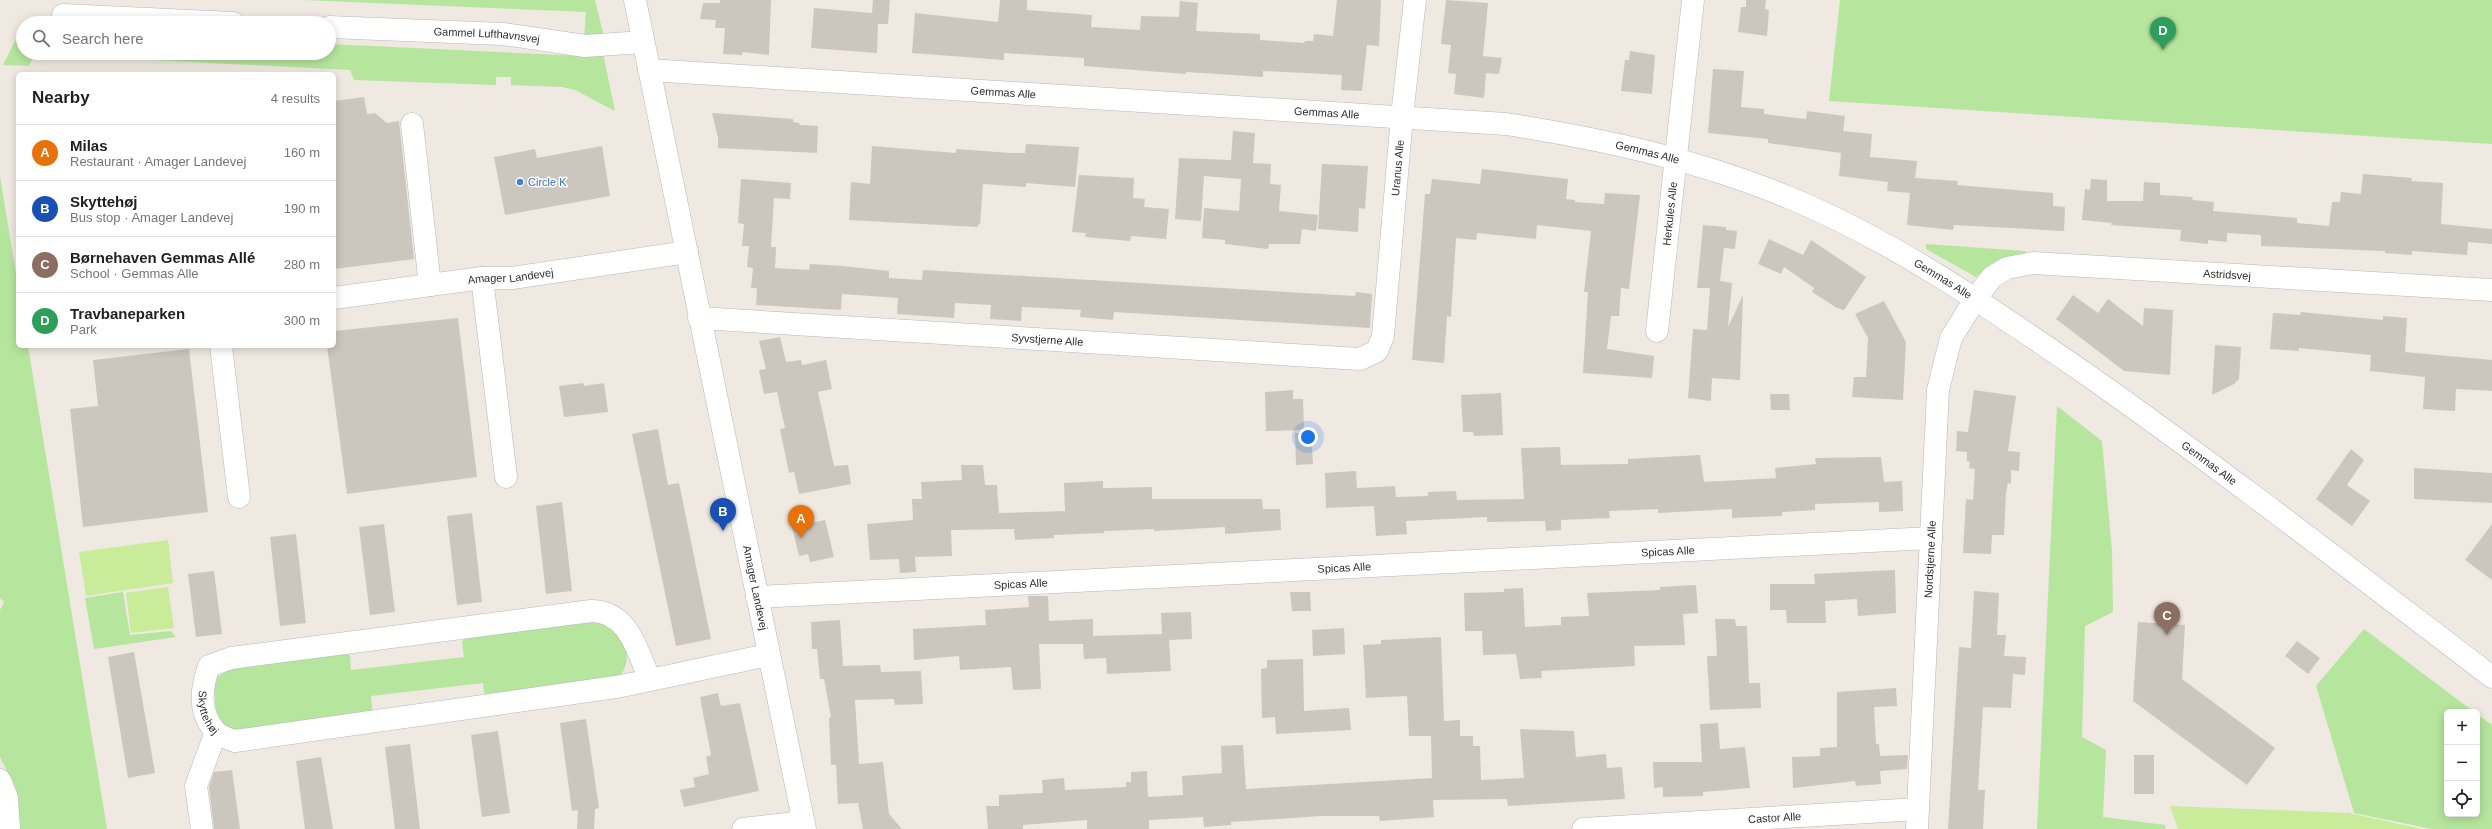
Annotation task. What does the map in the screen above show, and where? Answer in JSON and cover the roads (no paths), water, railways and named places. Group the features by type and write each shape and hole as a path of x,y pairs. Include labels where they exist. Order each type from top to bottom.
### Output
{"street":[{"name":"Amager Landevej","path":"634,0 804,825"},
{"name":"Uranus Alle","path":"1383,336 1402,116 1415,0"},
{"name":"Herkules Alle","path":"1657,331 1693,0"},
{"path":"63,15 84,16"},
{"name":"Gammel Lufthavnsvej","path":"336,27 503,34 585,46 643,42"},
{"name":"Gemmas Alle","path":"649,70 1402,116 1506,124 1577,135 1676,157 1790,198 1886,245 1976,298 2179,439 2492,677"},
{"path":"412,124 430,285"},
{"name":"Amager Landevej","path":"336,298 482,278 512,278 687,252"},
{"name":"Astridsvej","path":"1976,298 1992,277 2007,268 2033,263 2492,290"},
{"path":"482,278 506,476"},
{"name":"Nordstjerne Alle","path":"1918,819 1938,390 1951,338 1976,298"},
{"name":"Syvstjerne Alle","path":"699,318 1360,359 1377,351 1383,336"},
{"path":"220,348 239,497"},
{"name":"Spicas Alle","path":"757,597 1931,538"},
{"name":"Skyttehøj","path":"650,680 628,630 614,616 605,611 276,651 218,662 209,666 202,688 204,710 216,732 235,741 556,696 650,680 675,673 769,655"},
{"path":"202,829 196,786 216,732"},
{"path":"0,780 7,798 9,829"},
{"name":"Castor Alle","path":"1583,829 1918,819"},
{"path":"743,829 804,825"}],"place":[{"name":"Travbaneparken","path":"2163,50"},
{"name":"Circle K","path":"520,182"},
{"name":"Skyttehøj","path":"723,531"},
{"name":"Milas","path":"801,538"},
{"name":"Børnehaven Gemmas Allé","path":"2167,635"}]}
